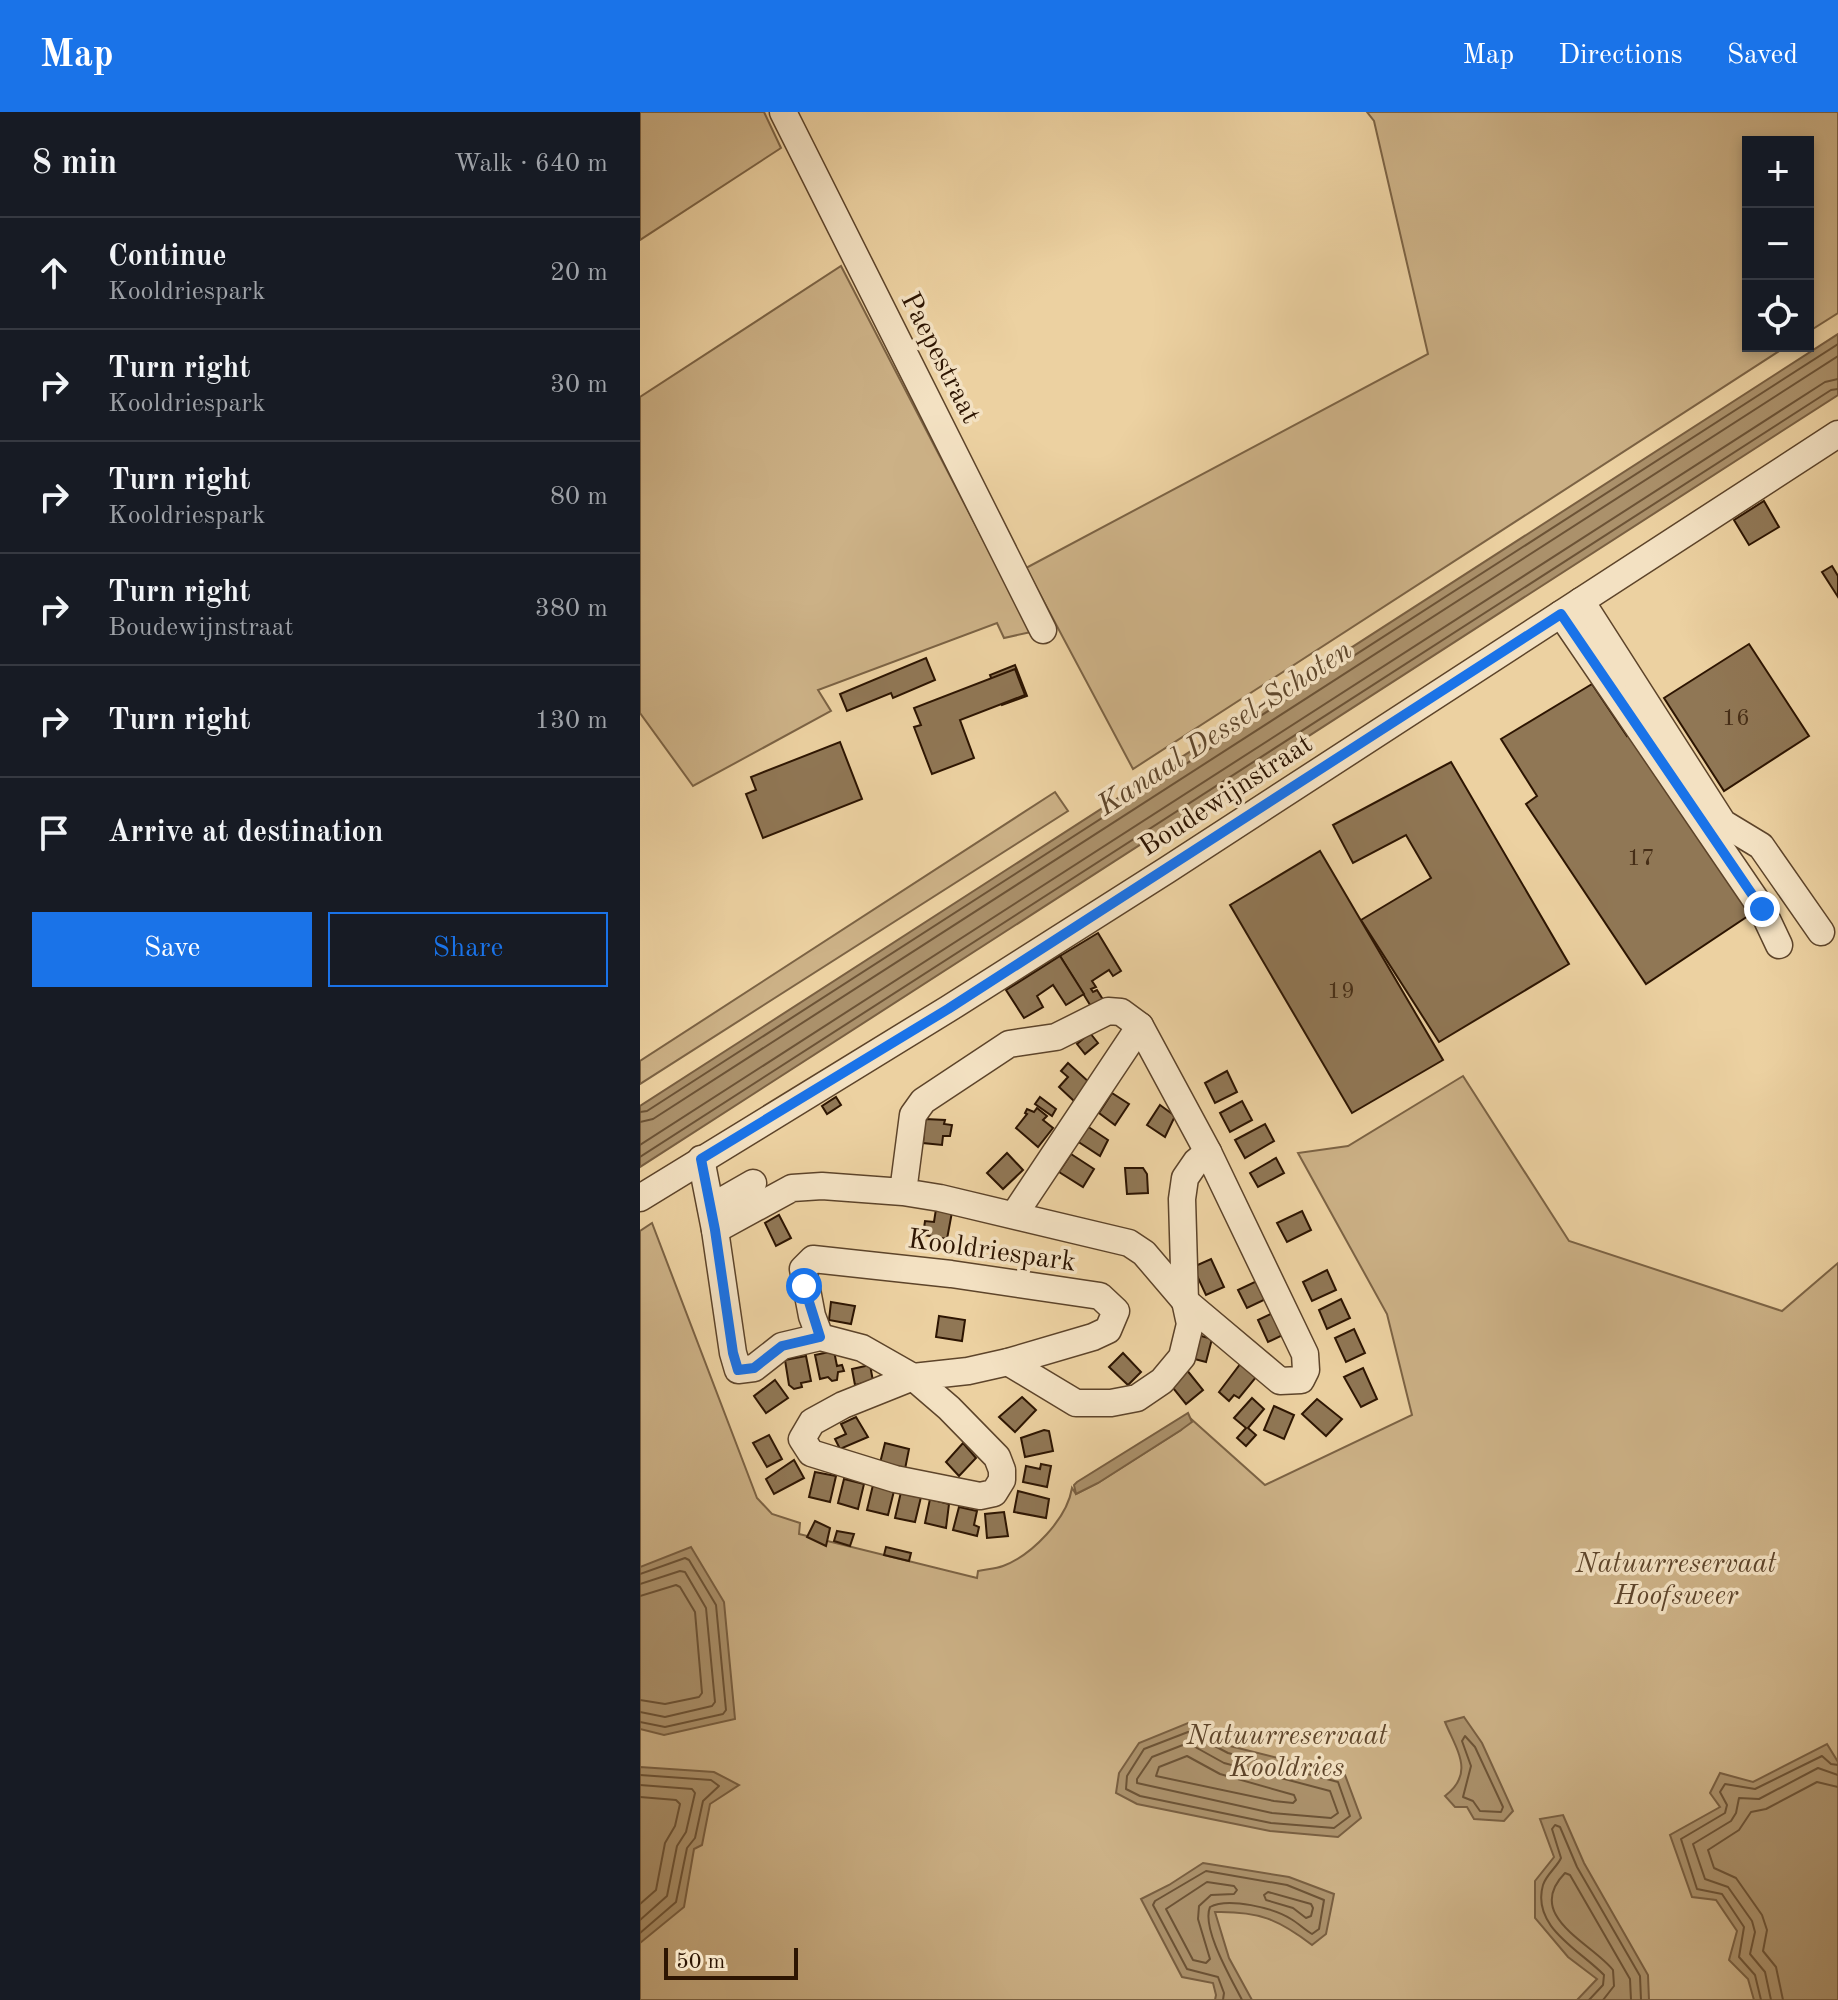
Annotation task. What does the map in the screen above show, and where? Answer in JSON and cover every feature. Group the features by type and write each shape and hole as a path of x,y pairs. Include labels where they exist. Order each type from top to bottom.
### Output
{"street":[{"name":"Paepestraat","path":"783,112 1043,630"},
{"name":"Boudewijnstraat","path":"640,1198 948,1009 1838,434"},
{"path":"1571,607 1723,823 1761,846 1821,932"},
{"path":"1571,607 1762,909 1779,945"},
{"name":"Kooldriespark","path":"713,1218 792,1188 822,1186 940,1198 1129,1243 1144,1253 1185,1301 1280,1381 1301,1380 1306,1370 1305,1354 1208,1152 1140,1026 1121,1012 1108,1011 1056,1037 1009,1044 923,1101 913,1115 903,1192"},
{"name":"Kooldriespark","path":"1014,1215 1140,1026"},
{"path":"1008,1362 1076,1403 1111,1403 1137,1398 1162,1381 1182,1357 1190,1324 1185,1301 1185,1178 1208,1152"},
{"name":"Kooldriespark","path":"701,1159 738,1370 754,1368 782,1346 820,1337 862,1348 913,1377 949,1408 997,1457 1002,1480 994,1493 980,1496 895,1479 811,1453 802,1439 812,1422 843,1405 913,1377 968,1371 1093,1337 1108,1330 1116,1311 1100,1296 951,1274 813,1259 803,1269 812,1316 820,1337"},
{"path":"713,1218 753,1183"}],"green space":[{"path":"640,112 764,112 781,148 640,240"},
{"path":"1367,112 1838,112 1838,313 1814,328 1814,136 1742,136 1742,352 1778,352 1133,769 1026,568 1428,354 1374,121"},
{"path":"841,266 1031,632 1004,638 997,623 818,690 831,711 693,786 640,713 640,397"},
{"path":"1055,792 1068,811 640,1084 640,1061"},
{"path":"1463,1076 1569,1241 1782,1311 1838,1263 1838,2000 640,2000 640,1231 652,1223 757,1498 772,1514 800,1523 799,1534 977,1578 978,1571 1003,1566 1036,1545 1063,1512 1072,1488 1076,1494 1098,1483 1181,1430 1190,1418 1265,1485 1412,1415 1387,1314 1298,1153 1348,1146"}],"water":[{"path":"1838,334 1838,395 640,1167 640,1106"},
{"path":"1188,1413 1192,1422 1181,1430 1076,1494 1074,1485 1077,1482"},
{"path":"691,1547 724,1602 735,1719 664,1735 640,1729 640,1567"},
{"path":"1464,1717 1482,1743 1513,1811 1504,1821 1474,1819 1467,1807 1455,1807 1445,1796 1459,1779 1461,1761 1445,1722"},
{"path":"1188,1723 1230,1746 1345,1775 1361,1818 1338,1837 1270,1831 1137,1804 1116,1793 1119,1773 1139,1743"},
{"path":"1827,1744 1838,1762 1838,2000 1754,2000 1748,1979 1729,1960 1737,1931 1716,1900 1692,1897 1670,1835 1720,1807 1710,1793 1720,1773 1753,1782"},
{"path":"640,1767 714,1772 739,1785 710,1804 702,1845 694,1849 684,1907 640,1943"},
{"path":"1563,1815 1584,1863 1648,1975 1649,2000 1577,2000 1597,1979 1568,1957 1535,1918 1535,1881 1554,1857 1540,1819"},
{"path":"1203,1863 1289,1877 1334,1894 1326,1934 1312,1945 1267,1918 1215,1912 1229,1958 1252,2000 1215,2000 1213,1983 1182,1977 1141,1899"}],"building":[{"path":"1764,501 1779,527 1749,545 1734,520"},
{"path":"1832,566 1838,576 1838,597 1822,572"},
{"path":"1749,644 1809,736 1724,791 1664,698"},
{"path":"926,658 935,680 893,698 891,693 847,711 840,694"},
{"path":"1015,665 1027,696 1002,705 990,675"},
{"path":"1015,669 1025,695 960,720 974,758 932,774 914,727 921,725 914,708"},
{"path":"1592,684 1627,736 1637,729 1757,910 1646,984 1526,804 1537,796 1501,739"},
{"path":"840,742 862,799 763,838 746,794 756,790 751,777"},
{"path":"1451,762 1569,964 1439,1042 1361,920 1431,878 1406,835 1353,863 1333,825"},
{"path":"1320,851 1443,1060 1352,1113 1230,905"},
{"path":"1098,933 1121,971 1113,976 1109,970 1092,981 1096,987 1091,989 1093,992 1097,990 1107,1006 1095,1013 1060,956"},
{"path":"1060,956 1084,994 1066,1005 1053,985 1037,996 1043,1007 1024,1018 1006,990"},
{"path":"1090,1033 1098,1043 1085,1054 1077,1044"},
{"path":"1068,1063 1090,1083 1074,1101 1059,1087 1068,1077 1061,1071"},
{"path":"1227,1071 1237,1092 1215,1103 1205,1083"},
{"path":"1112,1093 1129,1104 1115,1125 1099,1113"},
{"path":"836,1097 841,1105 827,1114 822,1106"},
{"path":"1040,1097 1056,1109 1052,1116 1035,1104"},
{"path":"1242,1101 1252,1120 1230,1132 1220,1113"},
{"path":"1160,1105 1175,1116 1165,1137 1147,1125"},
{"path":"1037,1108 1047,1116 1043,1120 1053,1128 1038,1147 1016,1128 1027,1114 1027,1109 1034,1112"},
{"path":"925,1119 945,1120 944,1124 952,1125 950,1136 943,1136 942,1145 923,1143"},
{"path":"1265,1124 1274,1141 1245,1158 1235,1140"},
{"path":"1087,1126 1108,1140 1100,1156 1077,1141"},
{"path":"1007,1153 1023,1170 1003,1189 987,1173"},
{"path":"1071,1154 1094,1169 1083,1187 1059,1172"},
{"path":"1276,1158 1284,1173 1258,1187 1250,1173"},
{"path":"1125,1168 1143,1168 1147,1174 1148,1193 1127,1194"},
{"path":"936,1209 952,1212 947,1239 923,1235 925,1221 934,1222"},
{"path":"1302,1211 1311,1230 1287,1242 1277,1223"},
{"path":"779,1215 791,1238 776,1246 765,1223"},
{"path":"1211,1259 1224,1287 1206,1295 1193,1267"},
{"path":"1327,1270 1336,1290 1312,1301 1303,1282"},
{"path":"1261,1279 1270,1297 1247,1308 1238,1290"},
{"path":"1341,1299 1350,1318 1327,1329 1319,1310"},
{"path":"831,1302 855,1306 851,1324 829,1320"},
{"path":"1277,1311 1287,1333 1268,1342 1258,1320"},
{"path":"939,1316 965,1320 962,1341 936,1337"},
{"path":"1354,1329 1365,1353 1346,1362 1335,1338"},
{"path":"1194,1334 1212,1339 1206,1362 1187,1357"},
{"path":"834,1351 837,1366 842,1365 844,1371 838,1372 837,1380 832,1381 828,1377 820,1379 815,1355"},
{"path":"1123,1353 1141,1372 1128,1385 1109,1367"},
{"path":"806,1356 811,1381 801,1383 802,1387 794,1389 789,1385 785,1360"},
{"path":"1241,1363 1257,1376 1239,1398 1234,1395 1229,1401 1219,1392"},
{"path":"870,1365 873,1381 855,1385 852,1369"},
{"path":"1363,1368 1377,1399 1361,1407 1344,1377"},
{"path":"1186,1369 1203,1390 1186,1404 1169,1383"},
{"path":"775,1380 788,1398 766,1413 754,1396"},
{"path":"1022,1397 1036,1410 1015,1432 999,1417"},
{"path":"1252,1398 1264,1409 1248,1428 1256,1435 1246,1446 1237,1438 1246,1428 1234,1418"},
{"path":"1317,1399 1342,1419 1326,1436 1302,1414"},
{"path":"1274,1406 1294,1415 1284,1439 1264,1430"},
{"path":"856,1417 868,1437 840,1449 835,1439 846,1434 841,1424"},
{"path":"1049,1431 1053,1451 1025,1457 1021,1438"},
{"path":"769,1435 782,1459 767,1467 753,1443"},
{"path":"885,1443 909,1449 905,1469 880,1463"},
{"path":"963,1443 976,1458 959,1476 946,1462"},
{"path":"794,1460 804,1478 774,1494 766,1479"},
{"path":"1041,1464 1051,1466 1047,1487 1023,1482 1026,1466 1040,1469"},
{"path":"815,1472 836,1476 830,1502 809,1497"},
{"path":"844,1479 864,1484 858,1509 838,1503"},
{"path":"873,1485 894,1491 888,1515 867,1510"},
{"path":"1018,1491 1049,1499 1046,1518 1014,1512"},
{"path":"901,1492 921,1497 915,1522 895,1518"},
{"path":"930,1499 949,1504 946,1528 925,1523"},
{"path":"959,1507 977,1511 974,1525 979,1527 977,1536 953,1530"},
{"path":"1004,1512 1008,1536 987,1538 985,1514"},
{"path":"815,1521 830,1528 826,1546 807,1537"},
{"path":"837,1531 854,1534 850,1546 834,1541"},
{"path":"886,1547 911,1553 909,1561 884,1555"}],"route":[{"path":"804,1286 820,1337 782,1346 754,1368 738,1370 701,1159 948,1009 1561,614 1762,909"}],"water label":[{"name":"Kanaal Dessel-Schoten","path":"1224,727"}],"park label":[{"name":"Natuurreservaat Hoofsweer","path":"1676,1578"},
{"name":"Natuurreservaat Kooldries","path":"1287,1750"}]}
